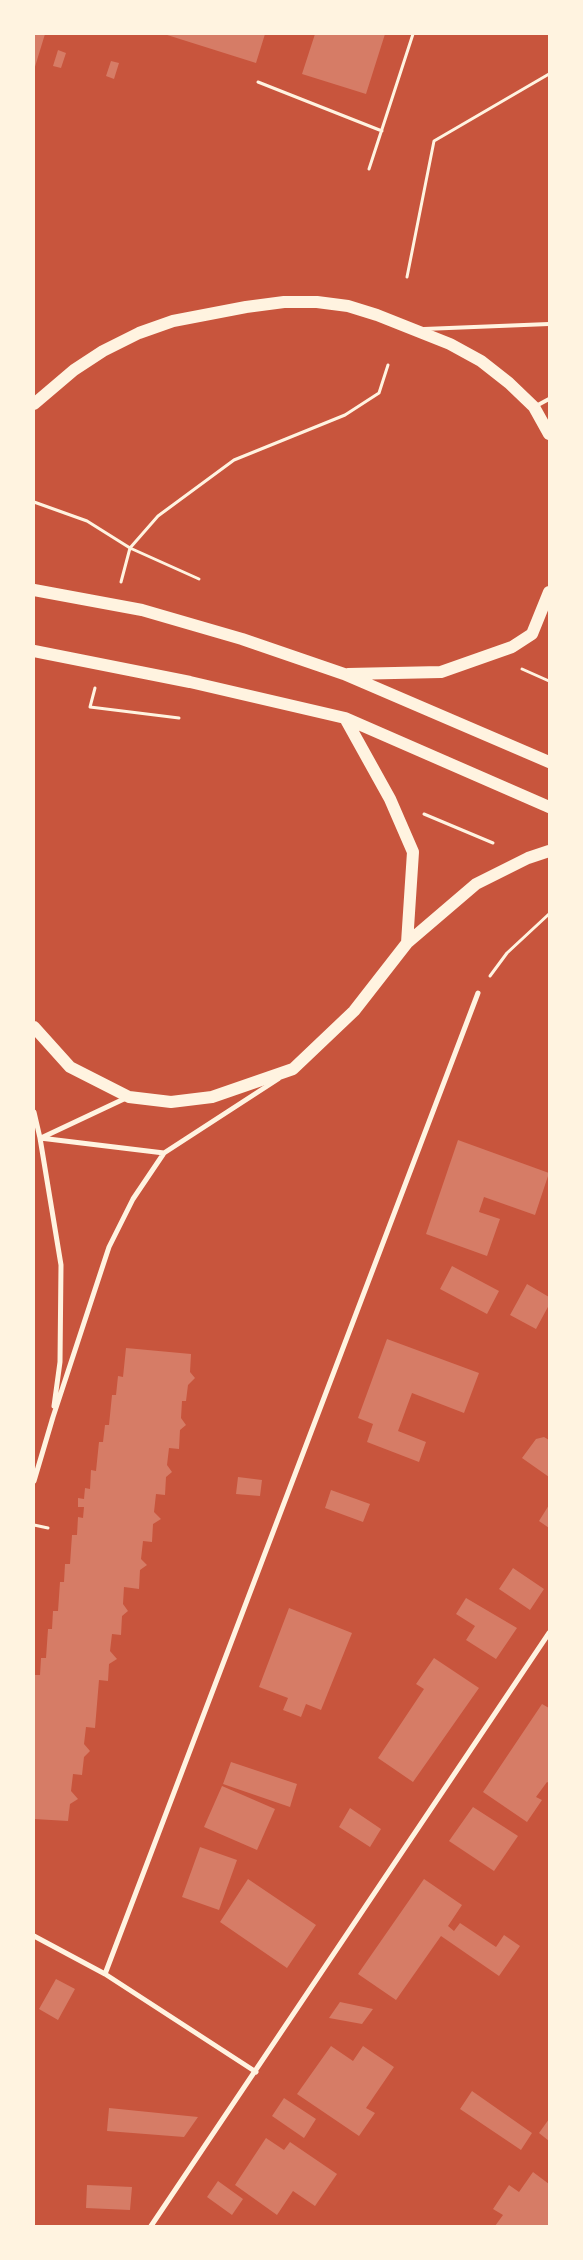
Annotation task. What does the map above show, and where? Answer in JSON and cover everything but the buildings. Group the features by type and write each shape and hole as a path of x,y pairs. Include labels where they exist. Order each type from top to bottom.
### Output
{"main road":[{"path":"34,404 74,370 103,351 139,333 173,321 208,314 284,302 317,302 348,306 417,329 481,361 509,383 534,407 549,434"},
{"path":"34,590 142,610 242,639 344,674 549,762"},
{"path":"344,674 441,672 512,647 532,634 549,592"},
{"path":"34,650 251,695 345,718 549,807"},
{"path":"345,718 390,799 413,852 407,943"},
{"path":"34,1027 70,1067 129,1097 171,1102 212,1097 293,1069 354,1011 407,943 476,884 528,858 549,851"}],"street":[{"path":"105,1974 478,993"},
{"path":"34,1481 109,1247 133,1199 164,1153 293,1069"},
{"path":"40,1138 129,1097"},
{"path":"34,1112 61,1265 60,1362 52,1420"},
{"path":"40,1138 164,1153"},
{"path":"151,2226 549,1633"},
{"path":"34,1936 105,1974 256,2072"}],"lane":[{"path":"417,329 549,324"},
{"path":"534,407 549,399"}],"path":[{"path":"369,169 413,34"},
{"path":"406,277 434,141 549,74"},
{"path":"258,82 382,131"},
{"path":"121,585 130,548 158,516 234,460 345,415 379,393 388,365"},
{"path":"34,502 87,521 130,548 199,579"},
{"path":"516,666 549,681"},
{"path":"97,679 90,707 179,718"},
{"path":"415,810 493,843"},
{"path":"478,993 507,953 549,914"},
{"path":"34,1525 48,1528"}]}
